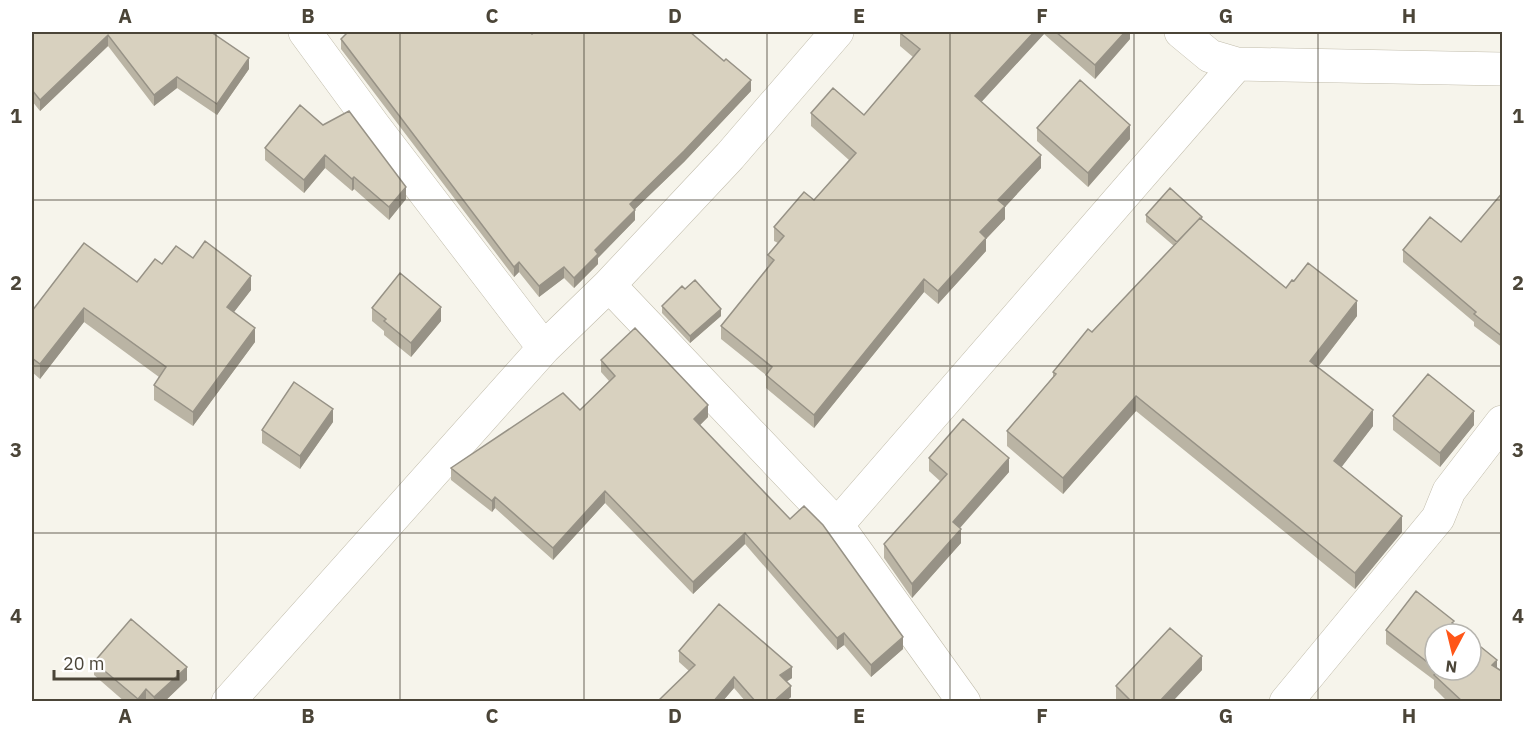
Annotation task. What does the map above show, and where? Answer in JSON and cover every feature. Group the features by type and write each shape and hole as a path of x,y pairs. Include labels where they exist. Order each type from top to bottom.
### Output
{"street":[{"path":"305,32 544,348"},
{"path":"228,702 544,348 609,285 730,156 837,32"},
{"path":"1181,32 1210,56 1237,64 1503,69"},
{"path":"837,525 1237,64"},
{"path":"609,285 837,525 964,702"},
{"path":"1286,702 1438,518 1449,491 1503,422"}],"building":[{"path":"32,32 211,32 249,58 217,104 177,77 154,95 108,35 40,100 32,90"},
{"path":"348,32 530,32 532,34 535,32 690,32 751,80 630,204 635,210 595,250 598,254 574,278 564,267 539,286 519,262 514,267 341,39"},
{"path":"901,32 1034,32 975,96 1041,155 998,200 1005,206 980,232 986,238 938,291 924,279 814,415 766,375 772,367 721,326 774,260 768,255 784,236 774,227 804,192 814,200 856,153 811,113 833,88 864,115 920,49"},
{"path":"1056,32 1125,32 1095,65"},
{"path":"1080,80 1130,125 1088,173 1037,128"},
{"path":"300,105 323,125 349,111 406,187 389,207 325,155 304,180 265,148"},
{"path":"1170,188 1202,217 1177,242 1146,215"},
{"path":"1503,192 1503,337 1403,250 1430,217 1461,242"},
{"path":"1200,218 1286,288 1308,263 1357,301 1310,361 1373,410 1334,461 1402,516 1355,573 1136,396 1063,478 1007,431 1056,374 1053,372 1088,329 1092,332"},
{"path":"205,241 251,276 227,307 255,328 193,412 154,385 166,367 84,308 40,364 32,358 32,311 84,243 137,282 155,259 162,264 176,246 193,258"},
{"path":"400,273 441,307 411,343 372,308"},
{"path":"695,280 721,309 690,336 662,306 682,286 685,289"},
{"path":"635,328 708,405 694,419 790,519 804,506 823,525 903,637 871,665 844,633 837,638 745,533 693,582 605,491 553,548 495,497 492,501 451,468 563,393 580,410 615,376 601,360"},
{"path":"1428,374 1474,411 1440,453 1393,416"},
{"path":"294,382 333,409 300,456 262,430"},
{"path":"963,419 1009,458 953,522 961,529 912,584 884,544 947,474 929,458"},
{"path":"1416,591 1454,621 1423,622 1423,659 1386,630"},
{"path":"719,604 792,667 780,675 791,686 773,702 756,702 734,677 713,702 657,702 695,665 679,651"},
{"path":"131,619 187,667 154,697 146,689 138,699 94,662"},
{"path":"1170,628 1202,656 1159,702 1132,702 1116,686"},
{"path":"1483,649 1497,660 1492,665 1503,672 1503,702 1463,702 1442,682 1483,682"}]}
